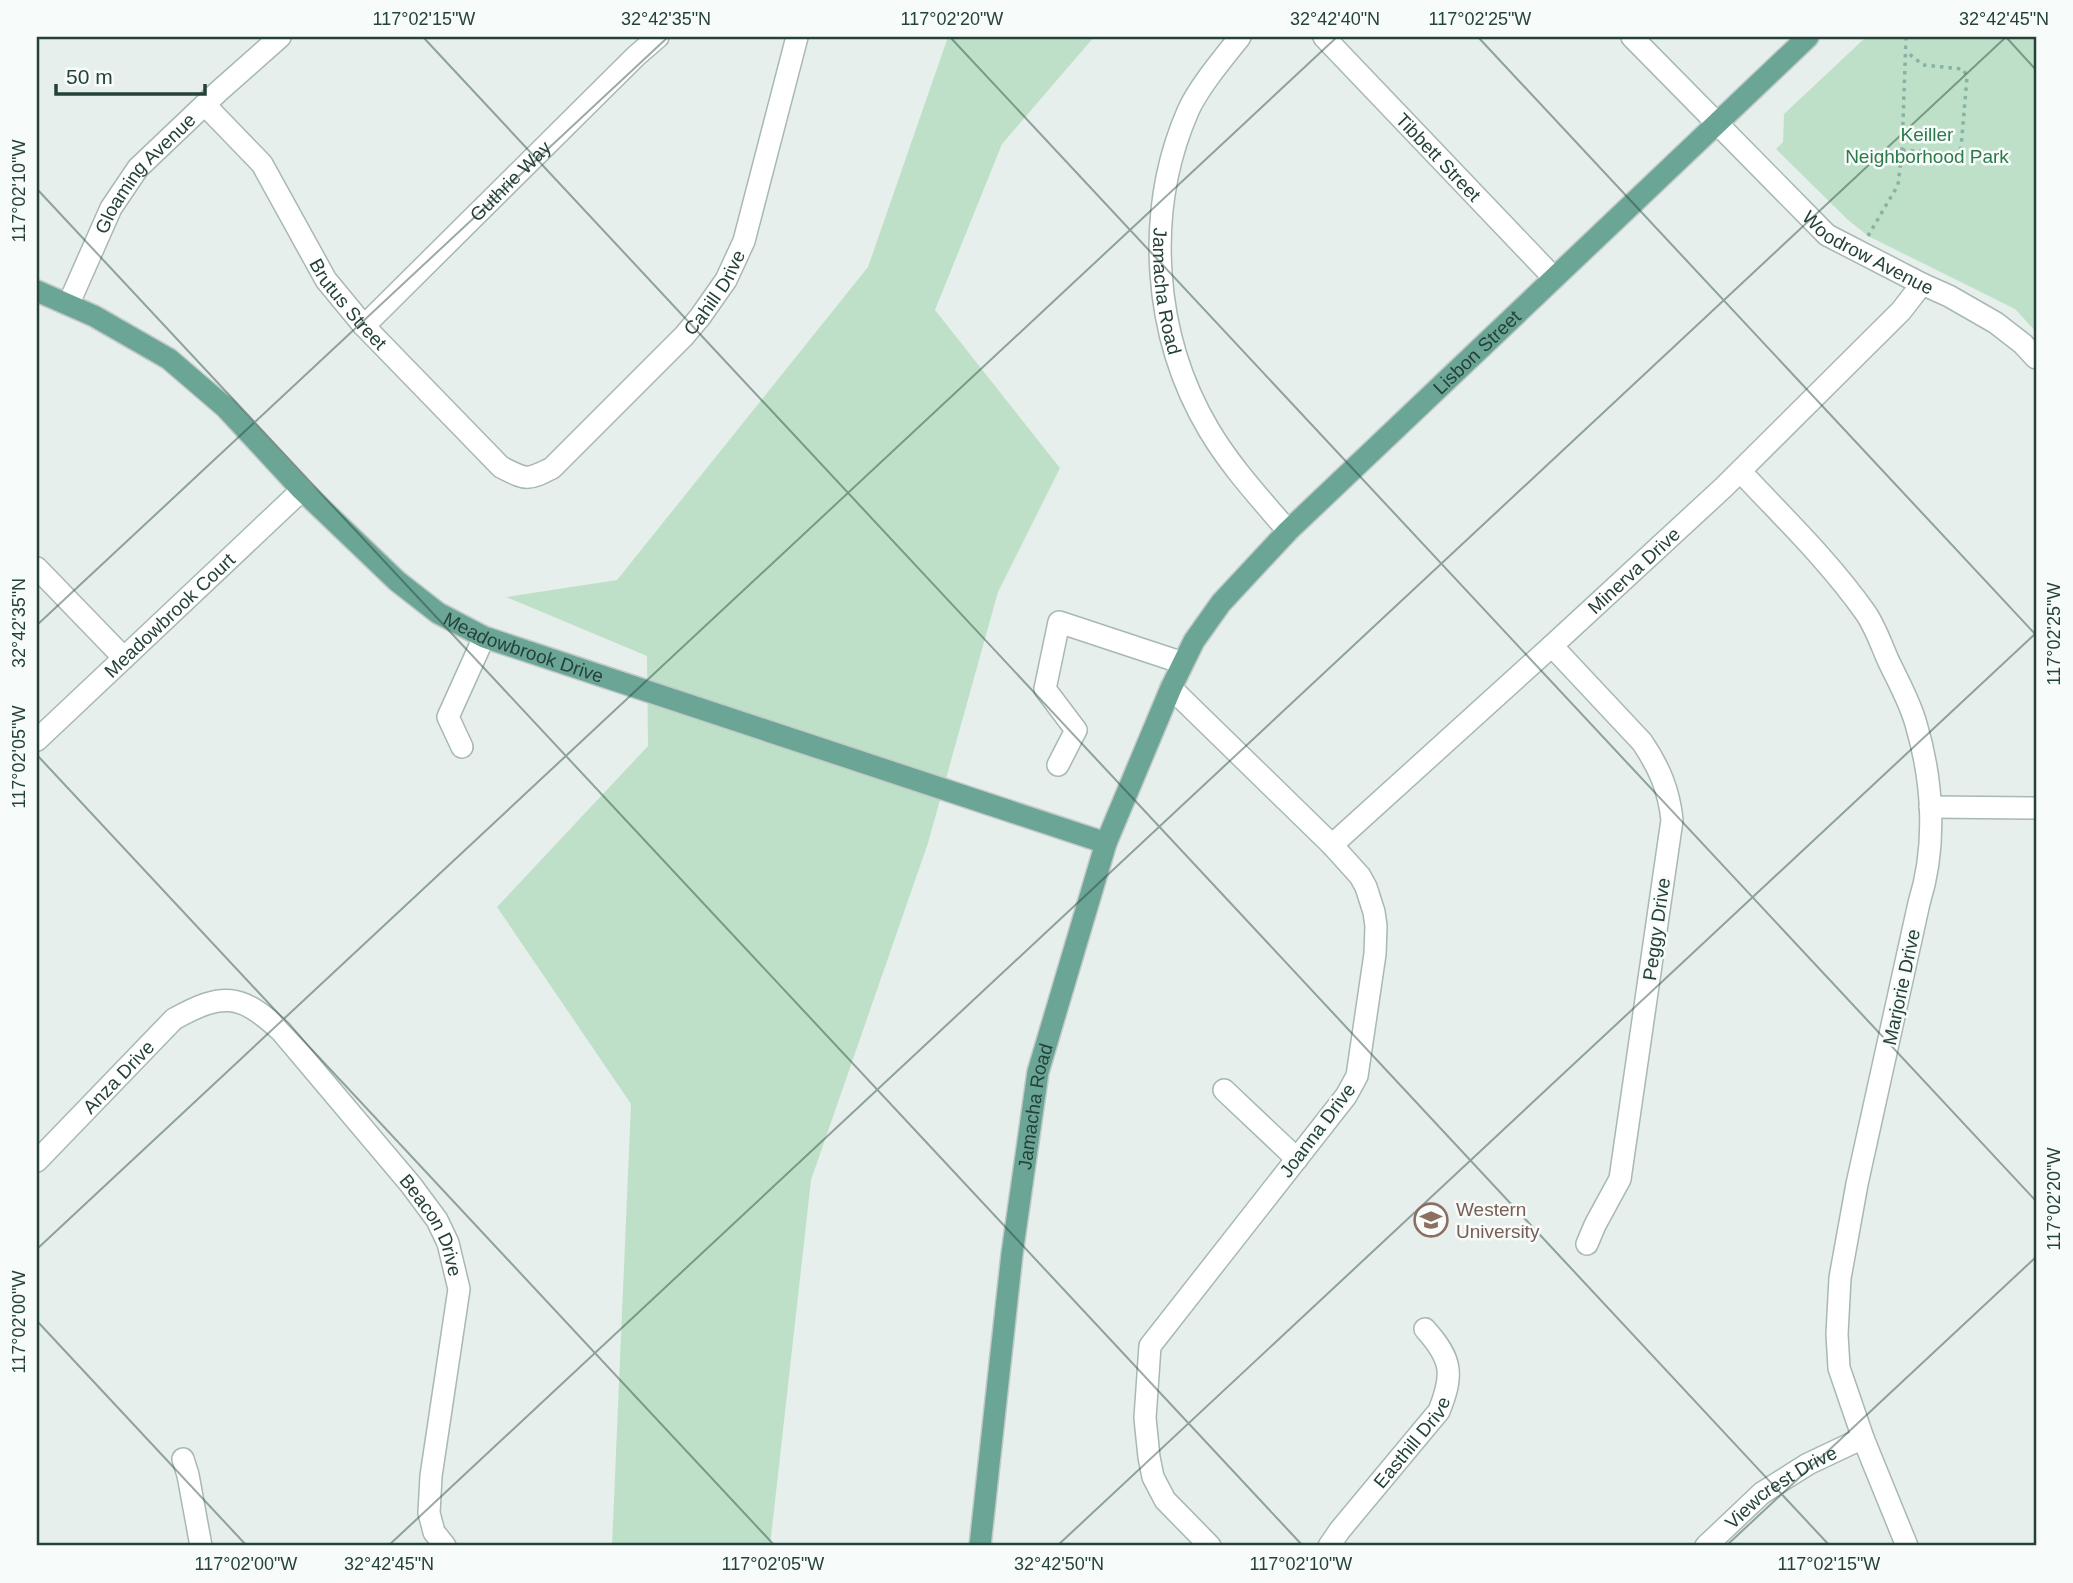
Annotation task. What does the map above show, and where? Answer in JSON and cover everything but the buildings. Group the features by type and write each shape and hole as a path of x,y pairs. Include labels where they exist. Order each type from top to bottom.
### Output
{"main road":[{"name":"Lisbon Street","path":"1171,688 1194,641 1221,603 1288,531 1808,37"},
{"name":"Meadowbrook Drive","path":"37,291 69,303 169,359 226,408 302,490 397,582 438,612 484,637 1106,843"},
{"name":"Jamacha Road","path":"980,1546 1012,1254 1038,1072 1106,843 1171,688"}],"street":[{"name":"Gloaming Avenue","path":"69,303 111,208 138,168 280,37"},
{"name":"Guthrie Way","path":"364,326 658,37"},
{"name":"Cahill Drive","path":"523,478 536,476 552,468 684,336 715,298 744,241 797,37"},
{"name":"Jamacha Road","path":"1240,37 1189,108 1178,137 1170,167 1161,227 1162,288 1173,347 1194,402 1229,462 1288,531"},
{"name":"Tibbett Street","path":"1324,37 1554,278"},
{"name":"Woodrow Avenue","path":"1632,37 1827,235 1949,296 1996,323 2036,358"},
{"name":"Brutus Street","path":"205,105 262,164 326,280 364,326 501,467 523,478"},
{"name":"Minerva Drive","path":"1332,845 1741,471 1901,311 1922,284"},
{"name":"Marjorie Drive","path":"1741,471 1846,586 1868,615 1916,723 1927,769 1930,807 1927,878 1857,1184 1840,1278 1837,1334 1839,1368 1863,1438 1907,1546"},
{"name":"Meadowbrook Court","path":"37,740 302,490"},
{"path":"37,568 124,658"},
{"path":"1058,765 1076,730 1045,689 1059,622 1183,663"},
{"path":"461,747 448,718 484,637"},
{"name":"Peggy Drive","path":"1552,646 1654,758 1667,791 1672,820 1620,1180 1587,1244"},
{"name":"Joanna Drive","path":"1171,688 1332,845 1360,876 1371,899 1376,926 1375,954 1357,1076 1346,1096 1150,1346 1145,1418 1153,1477 1166,1500 1210,1546"},
{"path":"1930,807 2032,808"},
{"name":"Beacon Drive","path":"207,1004 222,1001 242,1002 262,1013 281,1031 411,1185 437,1220 448,1243 458,1289 430,1476 429,1513 434,1532 445,1546"},
{"name":"Anza Drive","path":"37,1161 174,1019 195,1007 207,1004"},
{"path":"1224,1090 1297,1158"},
{"name":"Easthill Drive","path":"1329,1546 1439,1411 1447,1388 1448,1365 1441,1347 1425,1329"},
{"name":"Viewcrest Drive","path":"1706,1546 1762,1493 1808,1464 1863,1438"},
{"path":"183,1459 201,1546"}],"path":[{"path":"1869,234 1898,185 1902,150 1906,37"},
{"path":"1902,150 1955,154 1961,148 1967,77 1963,69 1923,65 1906,52"}],"green space":[{"path":"948,37 1094,37 1002,144 935,310 1060,468 998,592 928,843 811,1180 770,1546 612,1546 631,1104 497,907 648,746 647,656 506,597 617,580 868,267"},
{"name":"Keiller Neighborhood Park","path":"1866,37 2036,37 2036,332 2015,309 1868,236 1776,149 1783,142 1784,114"}],"place":[{"name":"Western University","path":"1431,1220"}]}
